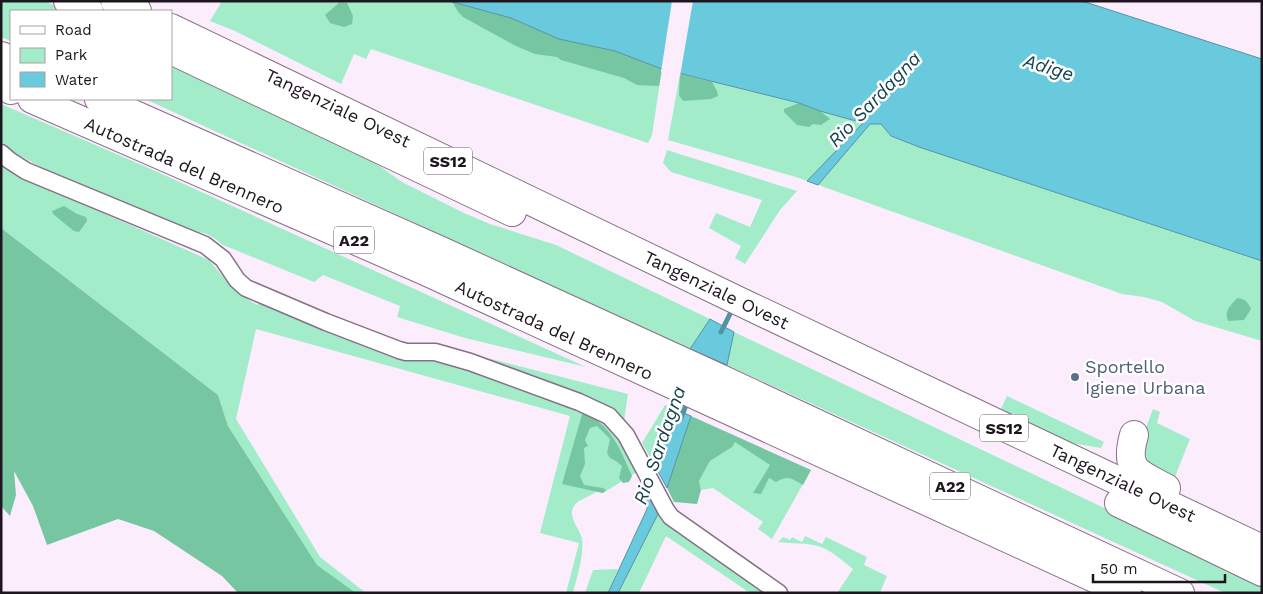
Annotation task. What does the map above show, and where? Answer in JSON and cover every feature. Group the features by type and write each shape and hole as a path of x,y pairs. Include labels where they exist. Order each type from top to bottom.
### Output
{"highway":[{"path":"68,1 87,10"},
{"path":"115,1 135,10"},
{"name":"Tangenziale Ovest","path":"172,28 1262,572"},
{"name":"Tangenziale Ovest","path":"172,50 514,213 731,308 1262,549"},
{"name":"Autostrada del Brennero","path":"34,100 423,270 679,374 1180,593"},
{"name":"Autostrada del Brennero","path":"101,100 439,250 679,374"},
{"name":"Autostrada del Brennero","path":"716,390 1127,593"},
{"path":"1134,435 1131,447 1131,460 1133,466 1143,476 1255,532 1262,538"}],"street":[{"path":"1,153 8,160 26,171 205,245 223,259 246,288 399,350 445,354 596,409 610,416 626,435 671,517 779,593"}],"green space":[{"path":"1,1 45,1 64,10 10,10 10,41 1,37"},
{"path":"222,1 449,1 511,18 559,39 615,51 662,69 652,135 648,143 371,49 366,59 354,54 341,84 235,31 210,21"},
{"path":"340,2 347,3 353,16 352,24 344,27 330,23 325,15"},
{"path":"452,2 511,18 559,39 615,51 662,69 659,86 637,85 624,78 561,60 557,57 535,54 516,46 463,17"},
{"path":"172,61 356,149 402,182 464,213 490,224 556,245 710,319 690,349 147,100 172,100"},
{"path":"680,74 799,103 866,124 881,124 891,136 919,147 1262,261 1262,341 1195,321 1162,302 1122,294 796,177 668,140"},
{"path":"680,74 712,82 718,96 711,99 683,101 679,95"},
{"path":"799,103 820,111 830,119 821,125 813,124 809,127 797,125 784,112 784,109"},
{"path":"1,104 151,169 586,367 465,338 397,317 400,306 323,275 314,282 223,245 208,235 190,231 46,170 10,150 1,141"},
{"path":"667,150 797,191 780,210 745,264 735,258 741,246 709,228 716,213 750,227 762,200 671,172 663,163"},
{"path":"1,164 38,184 209,260 237,291 257,305 262,301 395,358 439,358 600,418 622,443 637,472 603,493 596,492 580,500 574,506 572,515 581,535 582,552 573,593 566,593 579,543 540,533 570,416 256,329 236,419 320,557 366,593 356,593 317,565 228,426 218,395 1,228"},
{"path":"64,206 86,217 87,221 79,232 74,231 53,214 52,211"},
{"path":"1,228 218,395 228,426 317,565 356,593 238,593 222,576 154,531 118,519 47,545 33,506 14,471 16,495 10,516 1,506"},
{"path":"1237,298 1246,301 1251,309 1244,320 1228,321 1227,311"},
{"path":"734,332 1262,583 1262,593 1225,593 727,365"},
{"path":"456,350 628,394 624,421"},
{"path":"1007,396 1104,442 1101,448 1065,442 999,413"},
{"path":"665,405 670,407 656,468 642,443"},
{"path":"1153,409 1160,412 1157,423 1190,439 1172,484 1151,474 1141,451 1144,433"},
{"path":"583,411 601,424 614,439 632,476 629,482 623,483 619,478 622,466 610,458 607,453 610,439 597,426 590,428 585,440 588,446 584,448 585,464 580,476 584,485 606,490 603,493 562,484"},
{"path":"691,416 811,470 803,485 790,478 776,482 769,478 761,494 753,493 770,465 735,442 732,447 710,461 699,481 701,490 697,504 674,502 667,488"},
{"path":"734,441 811,470 772,539 758,529 763,522 713,488 701,490 699,481 710,461"},
{"path":"658,514 670,527 767,593 750,593 666,536 639,593 618,593"},
{"path":"805,536 822,544 826,537 867,557 864,565 887,576 880,593 837,593 853,569 834,554 816,545 778,542 783,537 790,540 792,537 802,542"},
{"path":"618,569 608,593 585,593 593,570"}],"water":[{"name":"Adige","path":"449,1 1082,1 1262,59 1262,261 919,147 891,136 881,124 870,124 818,185 807,181 863,123 799,103 662,69 615,51 559,39 511,18"},
{"path":"710,319 734,332 727,365 690,349"},
{"path":"670,407 691,416 667,488 656,468"},
{"path":"647,491 658,514 618,593 608,593 647,509"}],"pier":[{"path":"672,1 693,1 680,76 661,72"}],"waterway":[{"name":"Rio Sardagna","path":"721,332 733,308"},
{"name":"Rio Sardagna","path":"681,418 688,400"}],"place":[{"name":"Sportello Igiene Urbana","path":"1075,377"}]}
